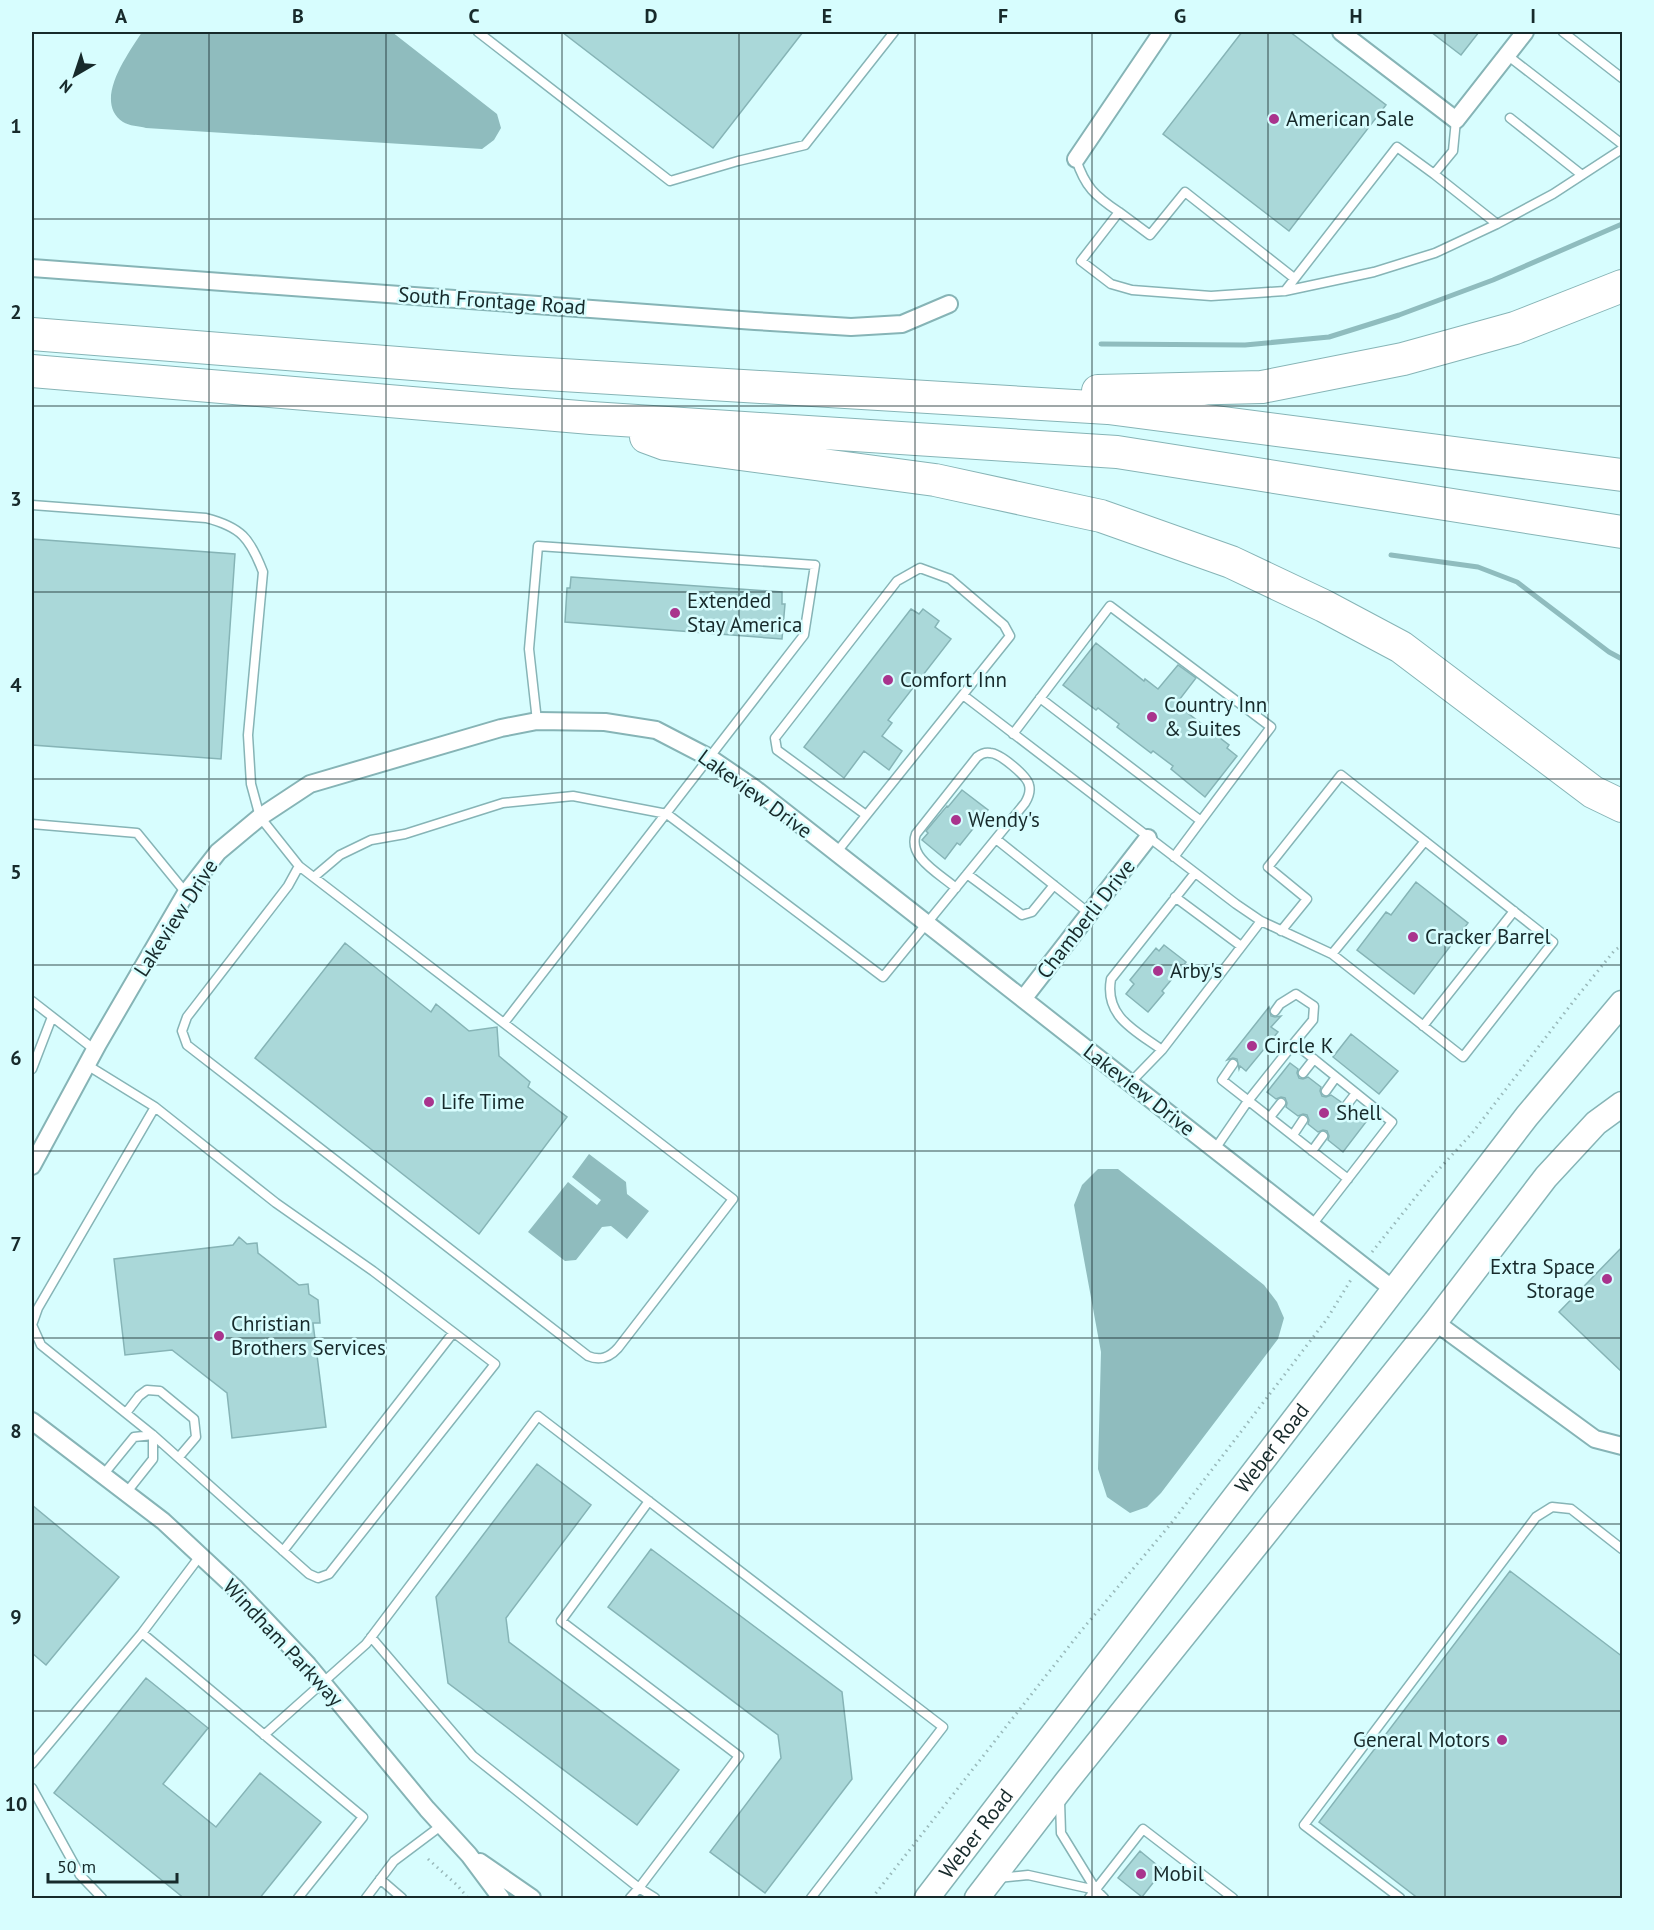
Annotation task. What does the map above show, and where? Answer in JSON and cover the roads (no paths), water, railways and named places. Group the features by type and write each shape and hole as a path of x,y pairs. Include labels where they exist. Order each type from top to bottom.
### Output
{"highway":[{"path":"513,372 1022,393 1262,387 1403,359 1515,328 1623,286"},
{"path":"32,334 513,372 1108,408 1623,475"},
{"path":"32,371 591,418 1117,452 1623,532"},
{"path":"591,418 665,444 935,480 1101,516 1231,562 1324,606 1401,647 1593,792 1623,806"},
{"path":"1593,792 1623,831"}],"main road":[{"name":"Weber Road","path":"927,1899 1527,1116 1623,1003"},
{"name":"Weber Road","path":"977,1899 1067,1781 1435,1322 1546,1177 1596,1123 1623,1104"}],"street":[{"path":"1076,159 1162,32"},
{"path":"1341,32 1456,120 1525,32"},
{"name":"South Frontage Road","path":"32,268 851,327 902,324 949,304"},
{"name":"Lakeview Drive","path":"32,1166 95,1050 186,893 218,852 260,816 310,784 501,728 537,721 605,722 656,730 710,758 753,788 1394,1290"},
{"name":"Chamberli Drive","path":"1023,999 1148,838"},
{"path":"1435,1322 1594,1439 1623,1446"},
{"name":"Windham Parkway","path":"32,1421 163,1521 242,1596 322,1682 469,1855 501,1899"},
{"path":"469,1855 532,1899"}],"lane":[{"path":"478,32 670,181 738,161 805,145 894,32"},
{"path":"1563,32 1623,78"},
{"path":"1507,55 1623,144"},
{"path":"1510,118 1582,175"},
{"path":"1434,174 1453,151 1456,120"},
{"path":"1285,291 1397,147 1497,224"},
{"path":"1119,212 1081,261 1111,284 1132,290 1211,296 1285,291 1374,272 1435,253 1553,194 1623,149"},
{"path":"1076,159 1083,179 1100,200 1150,235 1185,192 1294,278"},
{"path":"32,505 206,518 228,524 244,536 256,553 264,572 248,735 251,784 260,816 299,866 733,1198 618,1348 608,1357 601,1359 588,1356 187,1045 182,1031 187,1017 288,886 299,866"},
{"path":"504,1023 804,635 815,565 538,546 529,649 537,721"},
{"path":"836,853 1010,636 1009,631 950,579 920,568 897,581 775,738 777,750 866,815"},
{"path":"1013,734 1110,606 1271,727 1174,857"},
{"path":"963,695 1260,921 1281,931 1332,954 1463,1057 1553,942 1341,774 1268,867 1307,899 1281,931"},
{"path":"1040,698 1201,821"},
{"path":"314,877 340,855 371,840 405,834 503,803 573,796 667,814 883,977 926,923 956,888 1025,803 1030,791 1026,778 997,754 987,753 977,757 914,839 919,856 956,888"},
{"path":"32,824 136,833 186,893"},
{"path":"996,839 1090,914"},
{"path":"1332,954 1425,841"},
{"path":"1162,1050 1120,1018 1110,1000 1109,989 1111,979 1195,873"},
{"path":"967,874 1022,915 1032,912 1054,885"},
{"path":"1175,897 1241,946"},
{"path":"1423,1026 1514,911"},
{"path":"1130,1083 1162,1050 1260,921"},
{"path":"1215,1149 1248,1101 1313,1020 1314,1006 1296,994 1280,1004 1275,1011"},
{"path":"32,1001 95,1050"},
{"path":"32,1069 52,1017"},
{"path":"1294,1043 1392,1122 1312,1225"},
{"path":"1304,1073 1314,1059"},
{"path":"1233,1064 1222,1080 1348,1179"},
{"path":"87,1065 155,1107 276,1203 373,1271 495,1364 329,1574 318,1578 309,1574 153,1434 41,1345 32,1325 38,1308 155,1107"},
{"path":"1326,1091 1336,1077"},
{"path":"1346,1106 1356,1093"},
{"path":"1270,1117 1281,1103"},
{"path":"1293,1135 1303,1120"},
{"path":"1312,1151 1323,1136"},
{"path":"283,1551 453,1333"},
{"path":"126,1413 139,1396 147,1390 160,1391 194,1419 196,1437 179,1457"},
{"path":"264,1735 366,1644 538,1416 943,1727 811,1899"},
{"path":"103,1475 134,1437 153,1434"},
{"path":"126,1493 153,1459 153,1434"},
{"path":"630,1899 739,1756 561,1621 649,1501"},
{"path":"1400,1899 1304,1825 1536,1517 1552,1507 1571,1509 1623,1549"},
{"path":"32,1764 142,1633 200,1556"},
{"path":"142,1633 363,1817 298,1899"},
{"path":"371,1637 473,1756 655,1899"},
{"path":"1067,1781 1059,1802 1061,1833 1104,1899"},
{"path":"32,1788 80,1875 102,1899"},
{"path":"366,1899 394,1861 442,1825"},
{"path":"1089,1899 1143,1829 1233,1899"},
{"path":"992,1879 1028,1875 1096,1890"},
{"path":"381,1879 402,1899"}],"water":[{"path":"142,32 392,32 497,114 501,128 494,140 482,149 146,128 131,125 123,122 114,113 111,102 112,90 122,64"},
{"path":"589,1154 626,1182 627,1194 649,1211 627,1239 611,1226 602,1227 576,1260 565,1261 528,1232 568,1182 597,1205 601,1200 572,1177"},
{"path":"1098,1169 1118,1169 1264,1285 1277,1302 1284,1318 1278,1339 1161,1493 1147,1507 1130,1513 1107,1497 1098,1469 1101,1352 1074,1205 1082,1185"}],"waterway":[{"path":"1101,344 1245,345 1329,337 1399,315 1493,280 1622,224"},
{"path":"1391,555 1478,567 1517,582 1609,652 1622,659"}],"place":[{"name":"American Sale","path":"1274,119"},
{"name":"Extended Stay America","path":"675,613"},
{"name":"Comfort Inn","path":"888,680"},
{"name":"Country Inn & Suites","path":"1152,717"},
{"name":"Wendy's","path":"956,820"},
{"name":"Cracker Barrel","path":"1413,937"},
{"name":"Arby's","path":"1158,971"},
{"name":"Circle K","path":"1252,1046"},
{"name":"Life Time","path":"429,1102"},
{"name":"Shell","path":"1324,1113"},
{"name":"Extra Space Storage","path":"1607,1279"},
{"name":"Christian Brothers Services","path":"219,1336"},
{"name":"General Motors","path":"1502,1740"},
{"name":"Mobil","path":"1141,1874"}]}
